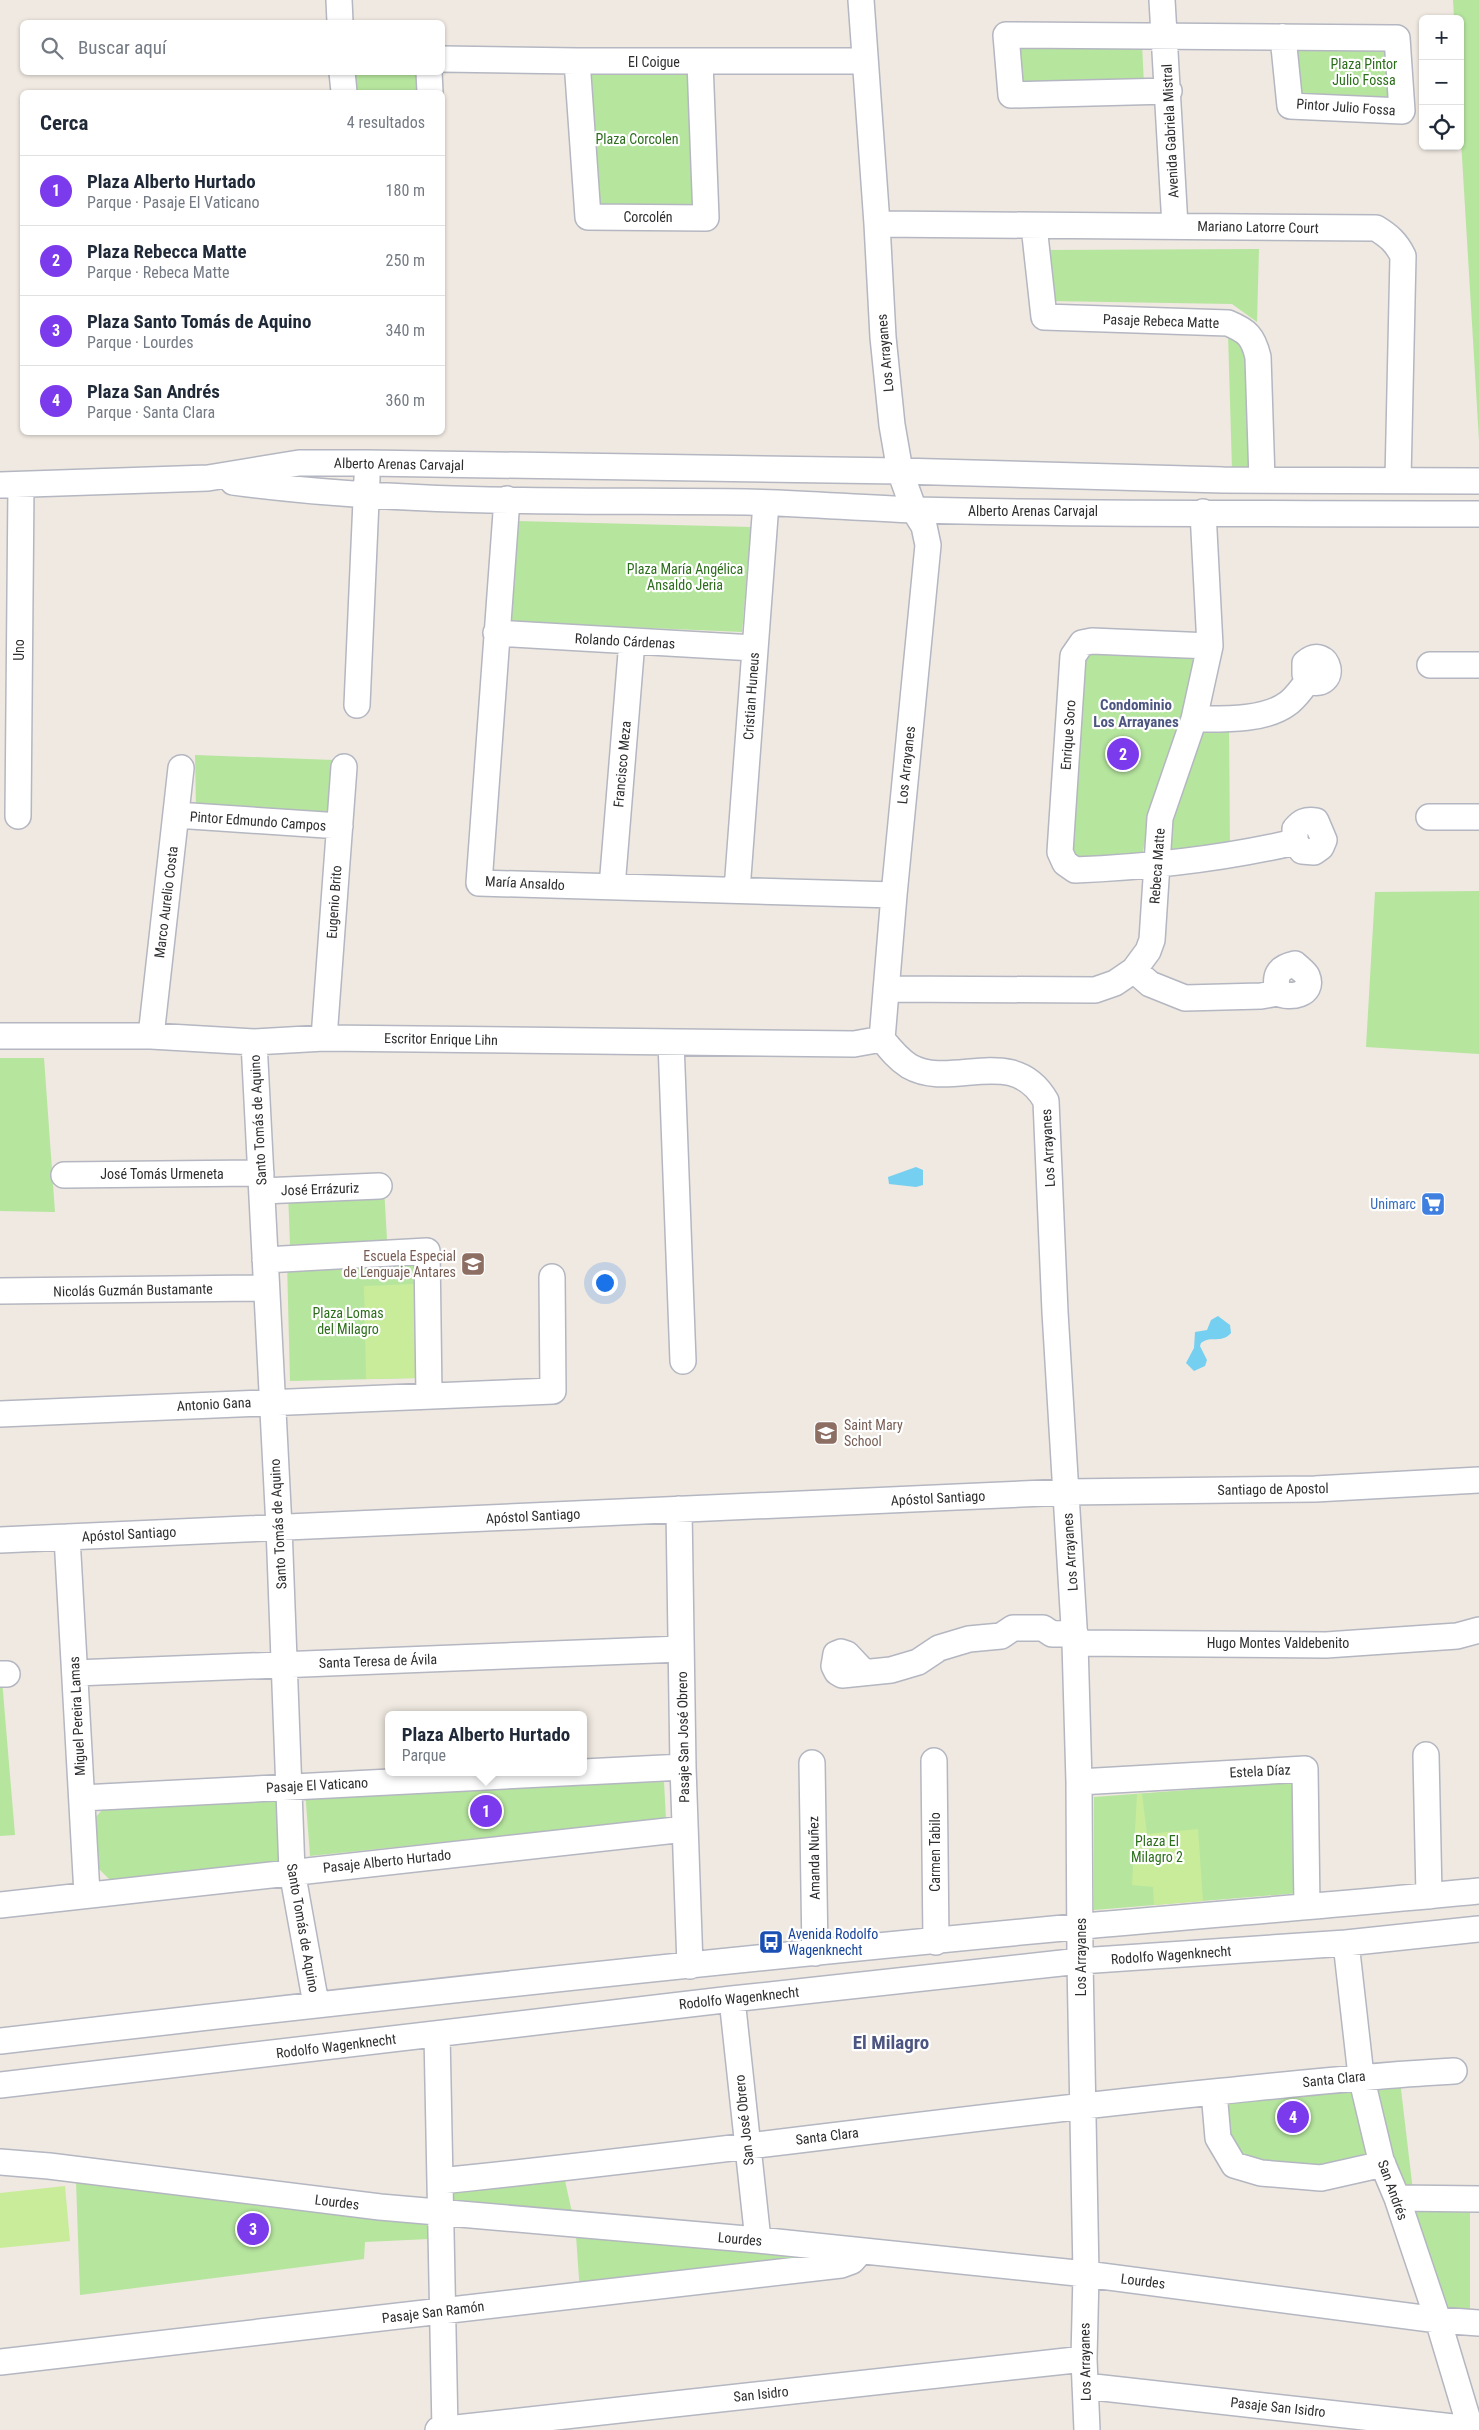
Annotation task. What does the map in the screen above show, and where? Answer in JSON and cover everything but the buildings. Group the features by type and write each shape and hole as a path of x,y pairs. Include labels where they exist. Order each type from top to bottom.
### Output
{"street":[{"path":"339,0 340,20"},
{"name":"Los Arrayanes","path":"862,0 883,337 892,425 900,471 914,510 924,526 928,545 882,1039 895,1055 910,1066 928,1073 1005,1071 1022,1077 1039,1089 1046,1102 1055,1312 1066,1492 1068,1637 1079,1782 1080,1961 1086,2274 1084,2359 1086,2430"},
{"name":"Avenida Gabriela Mistral","path":"1162,0 1166,36 1175,226"},
{"name":"Pintor Julio Fossa","path":"1168,91 1011,94 1006,35 1283,36 1397,38 1402,111 1290,106 1283,36"},
{"name":"El Coigue","path":"445,59 700,62 865,61"},
{"name":"Corcolén","path":"577,61 588,216 706,218 700,62"},
{"path":"342,75 344,90"},
{"path":"429,75 430,90"},
{"name":"Mariano Latorre Court","path":"877,224 1376,228 1389,236 1397,244 1403,256 1398,480"},
{"name":"Pasaje Rebeca Matte","path":"1034,226 1044,317 1228,323 1242,329 1254,341 1258,356 1262,480"},
{"name":"Alberto Arenas Carvajal","path":"10,485 208,478 299,463 900,471 1262,480 1479,481"},
{"path":"357,705 367,463"},
{"path":"588,500 591,467"},
{"name":"Alberto Arenas Carvajal","path":"208,478 300,491 507,499 766,503 914,510 1479,514"},
{"name":"Uno","path":"10,485 18,816"},
{"name":"María Ansaldo","path":"507,499 479,883 894,895"},
{"name":"Cristian Huneus","path":"736,890 766,503"},
{"name":"Rebeca Matte","path":"886,990 1095,990 1115,983 1134,970 1148,951 1152,940 1160,818 1194,720 1210,646 1203,512"},
{"name":"Rolando Cárdenas","path":"496,633 754,648"},
{"name":"Francisco Meza","path":"612,887 632,641"},
{"name":"Enrique Soro","path":"1156,863 1075,870 1065,863 1060,852 1073,656 1082,642 1092,641 1210,646"},
{"path":"1430,665 1479,665"},
{"path":"1194,720 1238,718 1268,712 1287,704 1308,681"},
{"name":"Eugenio Brito","path":"324,1038 344,766"},
{"name":"Marco Aurelio Costa","path":"151,1036 182,768"},
{"name":"Pintor Edmundo Campos","path":"176,815 340,826"},
{"path":"1429,817 1479,817"},
{"path":"1156,863 1241,855 1295,842"},
{"path":"1134,970 1150,984 1185,998 1261,996 1278,993"},
{"name":"Escritor Enrique Lihn","path":"0,1036 151,1036 254,1042 324,1038 854,1044 882,1039"},
{"name":"Santo Tomás de Aquino","path":"254,1042 279,1527 292,1871 316,2004"},
{"path":"671,1042 682,1361"},
{"name":"José Tomás Urmeneta","path":"64,1174 261,1182"},
{"name":"José Errázuriz","path":"261,1182 379,1186"},
{"path":"265,1260 427,1251 429,1396"},
{"name":"Antonio Gana","path":"0,1414 553,1392 552,1277"},
{"name":"Nicolás Guzmán Bustamante","path":"0,1291 266,1288"},
{"name":"Santiago de Apostol","path":"1066,1492 1315,1489 1479,1480"},
{"name":"Apóstol Santiago","path":"0,1540 1066,1492"},
{"name":"Pasaje San José Obrero","path":"679,1509 684,1829 690,1966"},
{"name":"Miguel Pereira Lamas","path":"68,1537 88,1894"},
{"name":"Hugo Montes Valdebenito","path":"864,1672 891,1670 918,1662 940,1648 969,1639 1002,1636 1013,1628 1043,1628 1068,1637 1326,1645 1457,1636 1479,1630"},
{"name":"Santa Teresa de Ávila","path":"75,1674 681,1650"},
{"path":"1426,1755 1430,1896"},
{"name":"Carmen Tabilo","path":"934,1761 936,1942"},
{"name":"Amanda Nuñez","path":"812,1763 816,1953"},
{"name":"Pasaje El Vaticano","path":"587,1772 683,1768"},
{"name":"Estela Díaz","path":"1079,1782 1304,1769 1307,1906"},
{"name":"Pasaje El Vaticano","path":"82,1798 499,1776"},
{"name":"Pasaje Alberto Hurtado","path":"0,1905 292,1871 684,1829"},
{"path":"0,2041 316,2004 1081,1926 1479,1891"},
{"name":"Rodolfo Wagenknecht","path":"0,2085 732,1999 1080,1961 1346,1942 1479,1929"},
{"name":"San Andrés","path":"1346,1942 1361,2076 1383,2164 1438,2320 1471,2429"},
{"name":"San José Obrero","path":"732,1999 746,2145 758,2240"},
{"path":"437,2034 443,2430"},
{"name":"Santa Clara","path":"440,2181 580,2166 1083,2104 1361,2076 1454,2071"},
{"path":"1214,2092 1218,2138 1234,2164 1261,2173 1321,2178 1383,2164"},
{"name":"Lourdes","path":"0,2162 49,2166 380,2207 758,2240 1086,2274 1438,2320 1479,2323"},
{"path":"1396,2198 1479,2199"},
{"name":"Pasaje San Ramón","path":"0,2362 841,2265 852,2262 860,2252"},
{"name":"San Isidro","path":"443,2430 1084,2359"},
{"name":"Pasaje San Isidro","path":"1085,2386 1471,2429"}],"green space":[{"path":"1453,0 1479,0 1479,440 1462,150 1464,150 1464,15 1454,15"},
{"name":"Plaza Pintor Julio Fossa","path":"1392,41 1395,102 1297,99 1293,45"},
{"path":"1018,43 1142,43 1144,86 1019,86"},
{"name":"Plaza Corcolen","path":"582,71 687,74 693,205 588,204"},
{"path":"338,75 422,75 423,90 340,90"},
{"path":"1259,249 1257,322 1232,304 1049,301 1042,250"},
{"path":"1228,334 1247,351 1253,469 1232,469"},
{"name":"Plaza María Angélica Ansaldo Jeria","path":"517,521 751,527 742,632 511,622"},
{"path":"1194,652 1191,689 1187,707 1150,820 1141,860 1079,859 1071,849 1083,653"},
{"path":"1205,726 1229,726 1230,850 1200,853 1168,850 1176,799"},
{"path":"195,755 334,760 330,817 196,808"},
{"path":"1479,891 1479,1054 1366,1047 1375,892"},
{"path":"0,1058 44,1058 55,1212 0,1211"},
{"path":"384,1187 387,1240 290,1245 288,1192"},
{"name":"Plaza Lomas del Milagro","path":"413,1261 418,1378 290,1381 287,1262"},
{"path":"414,1284 418,1378 366,1379 364,1286"},
{"path":"0,1680 2,1680 15,1835 0,1836"},
{"path":"664,1782 666,1819 310,1856 305,1790"},
{"name":"Plaza El Milagro 2","path":"1293,1782 1300,1787 1300,1893 1094,1910 1094,1797"},
{"path":"1137,1794 1142,1794 1147,1834 1198,1829 1203,1901 1154,1905 1153,1887 1132,1885"},
{"path":"282,1797 286,1861 112,1882 96,1866 94,1819 110,1801"},
{"path":"1400,2081 1413,2191 1402,2190 1370,2083"},
{"path":"1355,2084 1374,2162 1320,2170 1239,2158 1225,2136 1222,2098"},
{"path":"564,2176 573,2217 444,2205 445,2188"},
{"path":"76,2181 427,2220 429,2239 365,2242 364,2259 80,2295"},
{"path":"65,2186 70,2241 0,2248 0,2193"},
{"path":"1404,2204 1470,2204 1470,2317 1442,2314"},
{"path":"576,2236 831,2257 580,2292"}],"water":[{"path":"916,1167 923,1170 923,1185 916,1187 889,1184 888,1177"},
{"path":"1218,1316 1230,1325 1231,1333 1224,1338 1201,1343 1200,1346 1207,1360 1205,1366 1194,1371 1186,1363 1194,1348 1195,1332 1207,1330 1211,1320"}],"place":[{"name":"Plaza Rebecca Matte","path":"1123,754"},
{"name":"Unimarc","path":"1433,1204"},
{"name":"Escuela Especial de Lenguaje Antares","path":"473,1264"},
{"name":"Saint Mary School","path":"826,1433"},
{"name":"Plaza Alberto Hurtado","path":"486,1811"},
{"name":"Avenida Rodolfo Wagenknecht","path":"771,1942"},
{"name":"Plaza San Andrés","path":"1293,2117"},
{"name":"Plaza Santo Tomás de Aquino","path":"253,2229"}],"district":[{"name":"Condominio Los Arrayanes","path":"1136,714"},
{"name":"El Milagro","path":"891,2042"}]}
